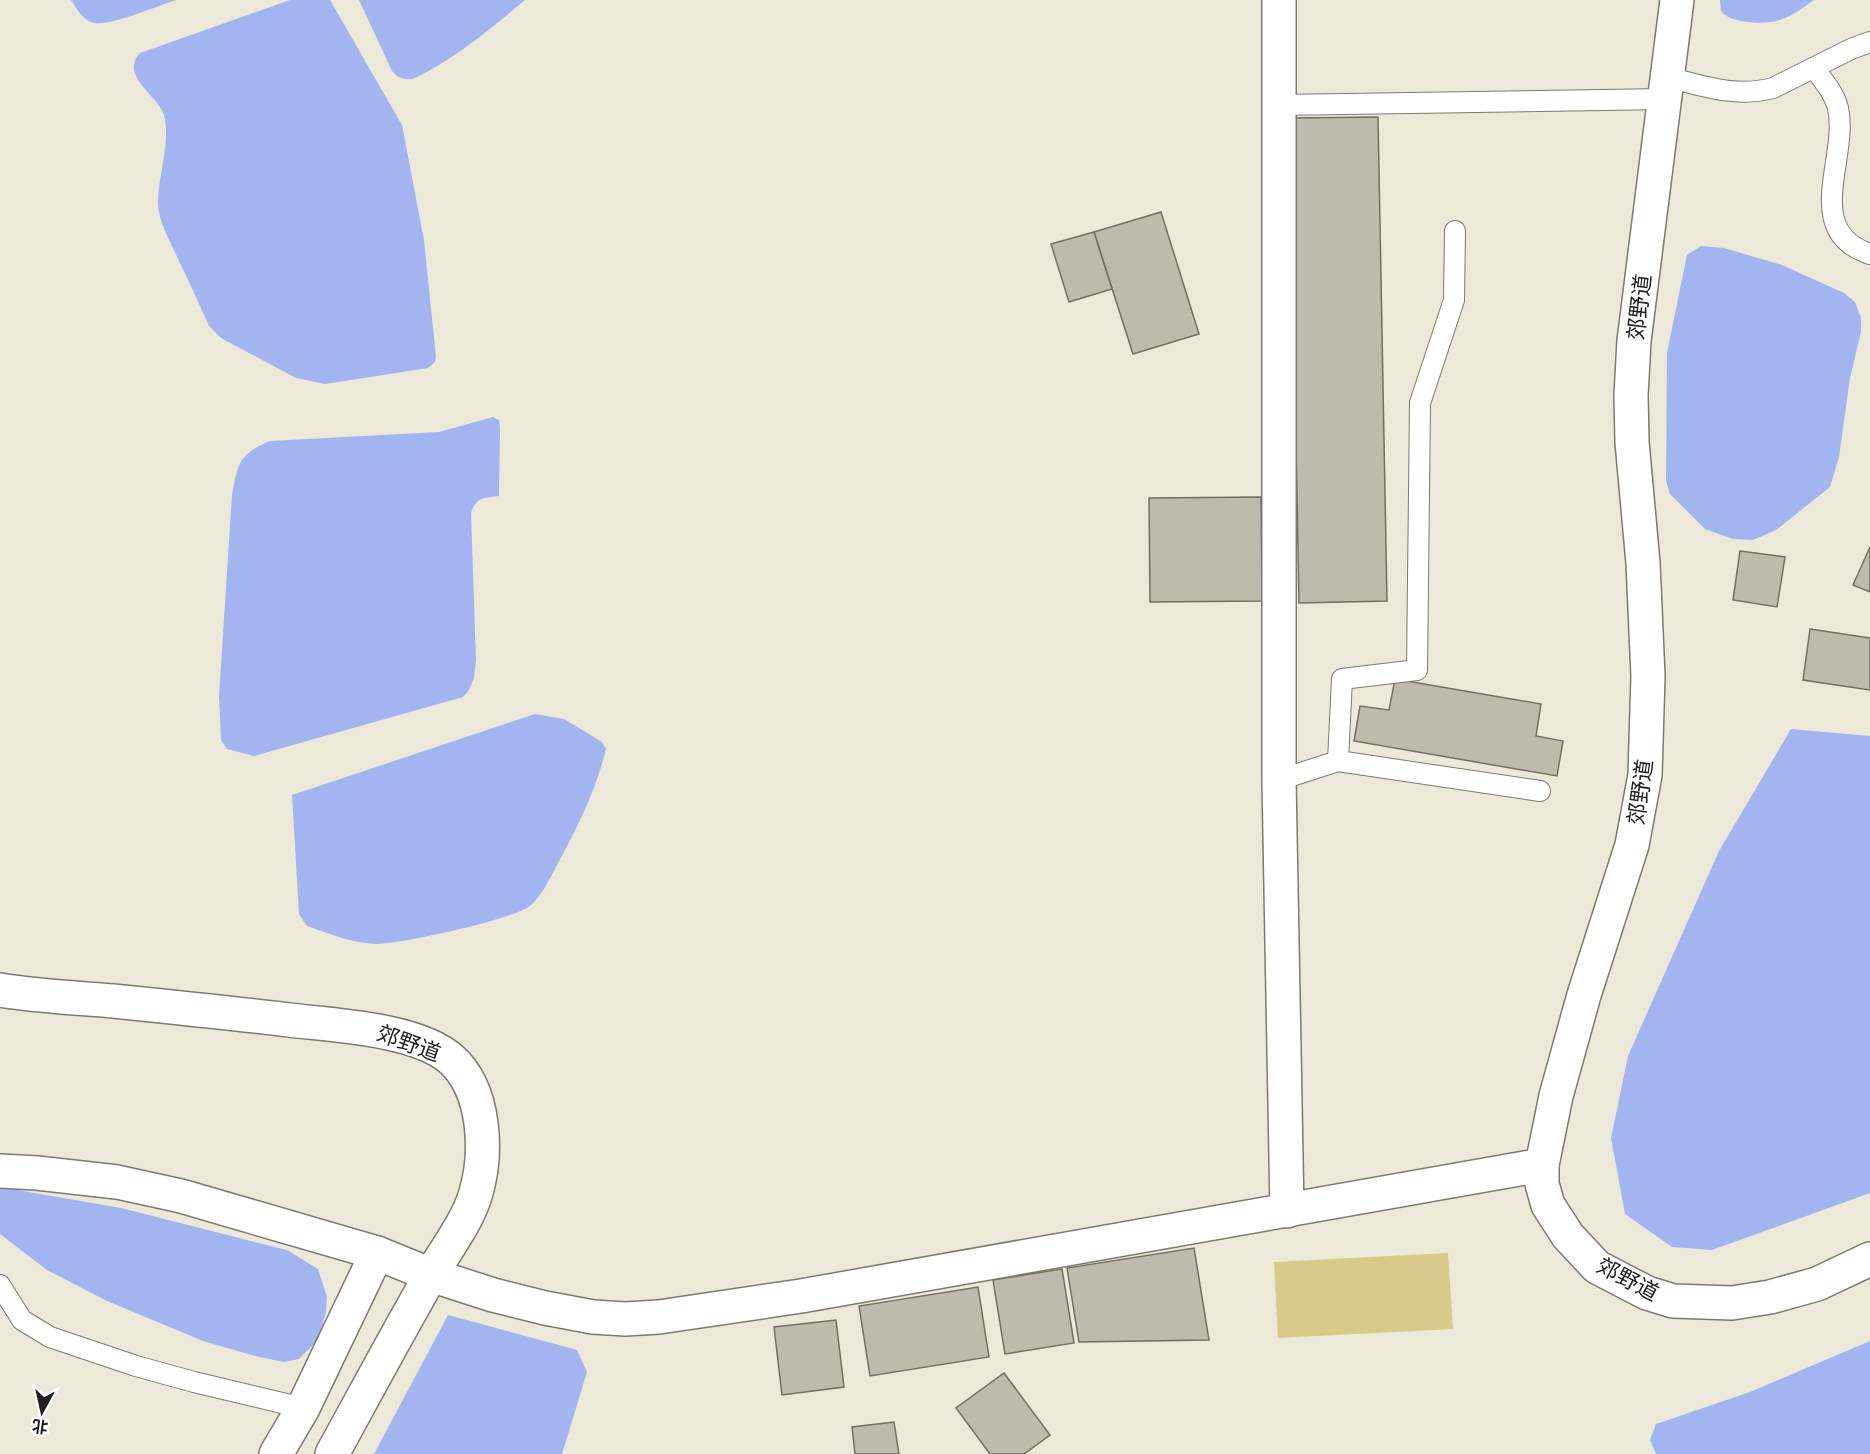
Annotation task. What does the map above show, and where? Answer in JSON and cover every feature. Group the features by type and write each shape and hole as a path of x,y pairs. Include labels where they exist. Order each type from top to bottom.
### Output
{"street":[{"path":"1279,0 1279,780 1287,1211"},
{"name":"郊野道","path":"1677,0 1634,341 1631,395 1632,442 1643,563 1648,676 1645,775 1632,845 1584,995 1556,1096 1542,1165 1542,1184 1548,1205 1569,1236 1597,1267 1647,1293 1673,1301 1732,1303 1770,1297 1817,1284 1870,1259"},
{"name":"郊野道","path":"0,990 372,1029 405,1037 434,1048 451,1059 471,1088 483,1131 483,1152 475,1196 466,1219 431,1275 332,1454"},
{"path":"0,1171 117,1182 181,1196 377,1253 431,1275 493,1295 593,1317 625,1319 659,1317 801,1296 1542,1165"},
{"path":"276,1454 303,1408 377,1253"}],"lane":[{"path":"1278,105 1665,88 1747,93 1773,88 1851,49 1870,42"},
{"path":"1814,68 1829,87 1838,108 1833,218 1846,241 1870,254"},
{"path":"1338,761 1342,678 1417,670 1420,403 1454,300 1455,231"},
{"path":"1279,780 1338,761 1540,791"},
{"path":"0,1285 22,1320 50,1337 147,1370 303,1408"}],"shaded area":[{"path":"1448,1253 1453,1329 1278,1338 1274,1262"}],"water":[{"path":"71,0 176,0 122,19 94,23 80,14"},
{"path":"290,0 330,0 402,125 424,240 436,357 435,362 428,368 325,384 296,378 221,338 209,326 162,225 158,203 166,126 160,108 137,77 134,70 135,61 140,53"},
{"path":"359,0 525,0 457,53 413,79 404,79 392,71"},
{"path":"1720,0 1814,0 1784,18 1774,22 1757,23 1732,19 1721,11"},
{"path":"1701,246 1724,248 1782,265 1844,293 1855,302 1861,318 1861,332 1850,378 1839,457 1830,487 1776,530 1753,540 1733,539 1705,529 1670,494 1666,481 1667,353 1687,255"},
{"path":"493,417 499,420 500,428 499,496 478,501 471,513 476,660 474,678 469,690 463,697 254,756 227,749 221,740 219,696 232,495 238,467 246,455 270,441 439,432"},
{"path":"535,714 564,719 602,742 606,749 597,780 578,824 545,887 531,905 521,911 482,923 390,943 359,942 307,926 299,914 292,795"},
{"path":"1791,729 1870,736 1870,1193 1712,1250 1672,1247 1625,1214 1611,1138 1628,1056 1719,851"},
{"path":"0,1187 121,1208 287,1250 318,1269 327,1297 326,1312 318,1340 299,1359 284,1362 203,1341 107,1301 47,1270 0,1234"},
{"path":"448,1315 577,1350 587,1372 562,1454 374,1454"},
{"path":"1870,1341 1870,1454 1656,1454 1650,1440 1656,1424 1750,1392"}],"building":[{"path":"1378,117 1387,601 1299,603 1290,118"},
{"path":"1161,212 1199,334 1133,354 1094,232"},
{"path":"1094,232 1112,289 1069,302 1051,244"},
{"path":"1261,497 1262,601 1150,602 1149,498"},
{"path":"1870,547 1870,592 1853,585"},
{"path":"1740,551 1785,557 1777,607 1733,600"},
{"path":"1810,629 1870,638 1870,690 1803,680"},
{"path":"1395,679 1541,704 1536,736 1563,741 1557,776 1354,741 1360,706 1389,710"},
{"path":"1194,1248 1209,1340 1079,1342 1067,1268"},
{"path":"1062,1269 1074,1343 1005,1354 993,1280"},
{"path":"978,1287 989,1357 870,1376 859,1306"},
{"path":"836,1320 844,1387 782,1395 774,1327"},
{"path":"1004,1373 1050,1435 1024,1454 990,1454 956,1408"},
{"path":"894,1422 899,1454 855,1454 852,1427"}]}
